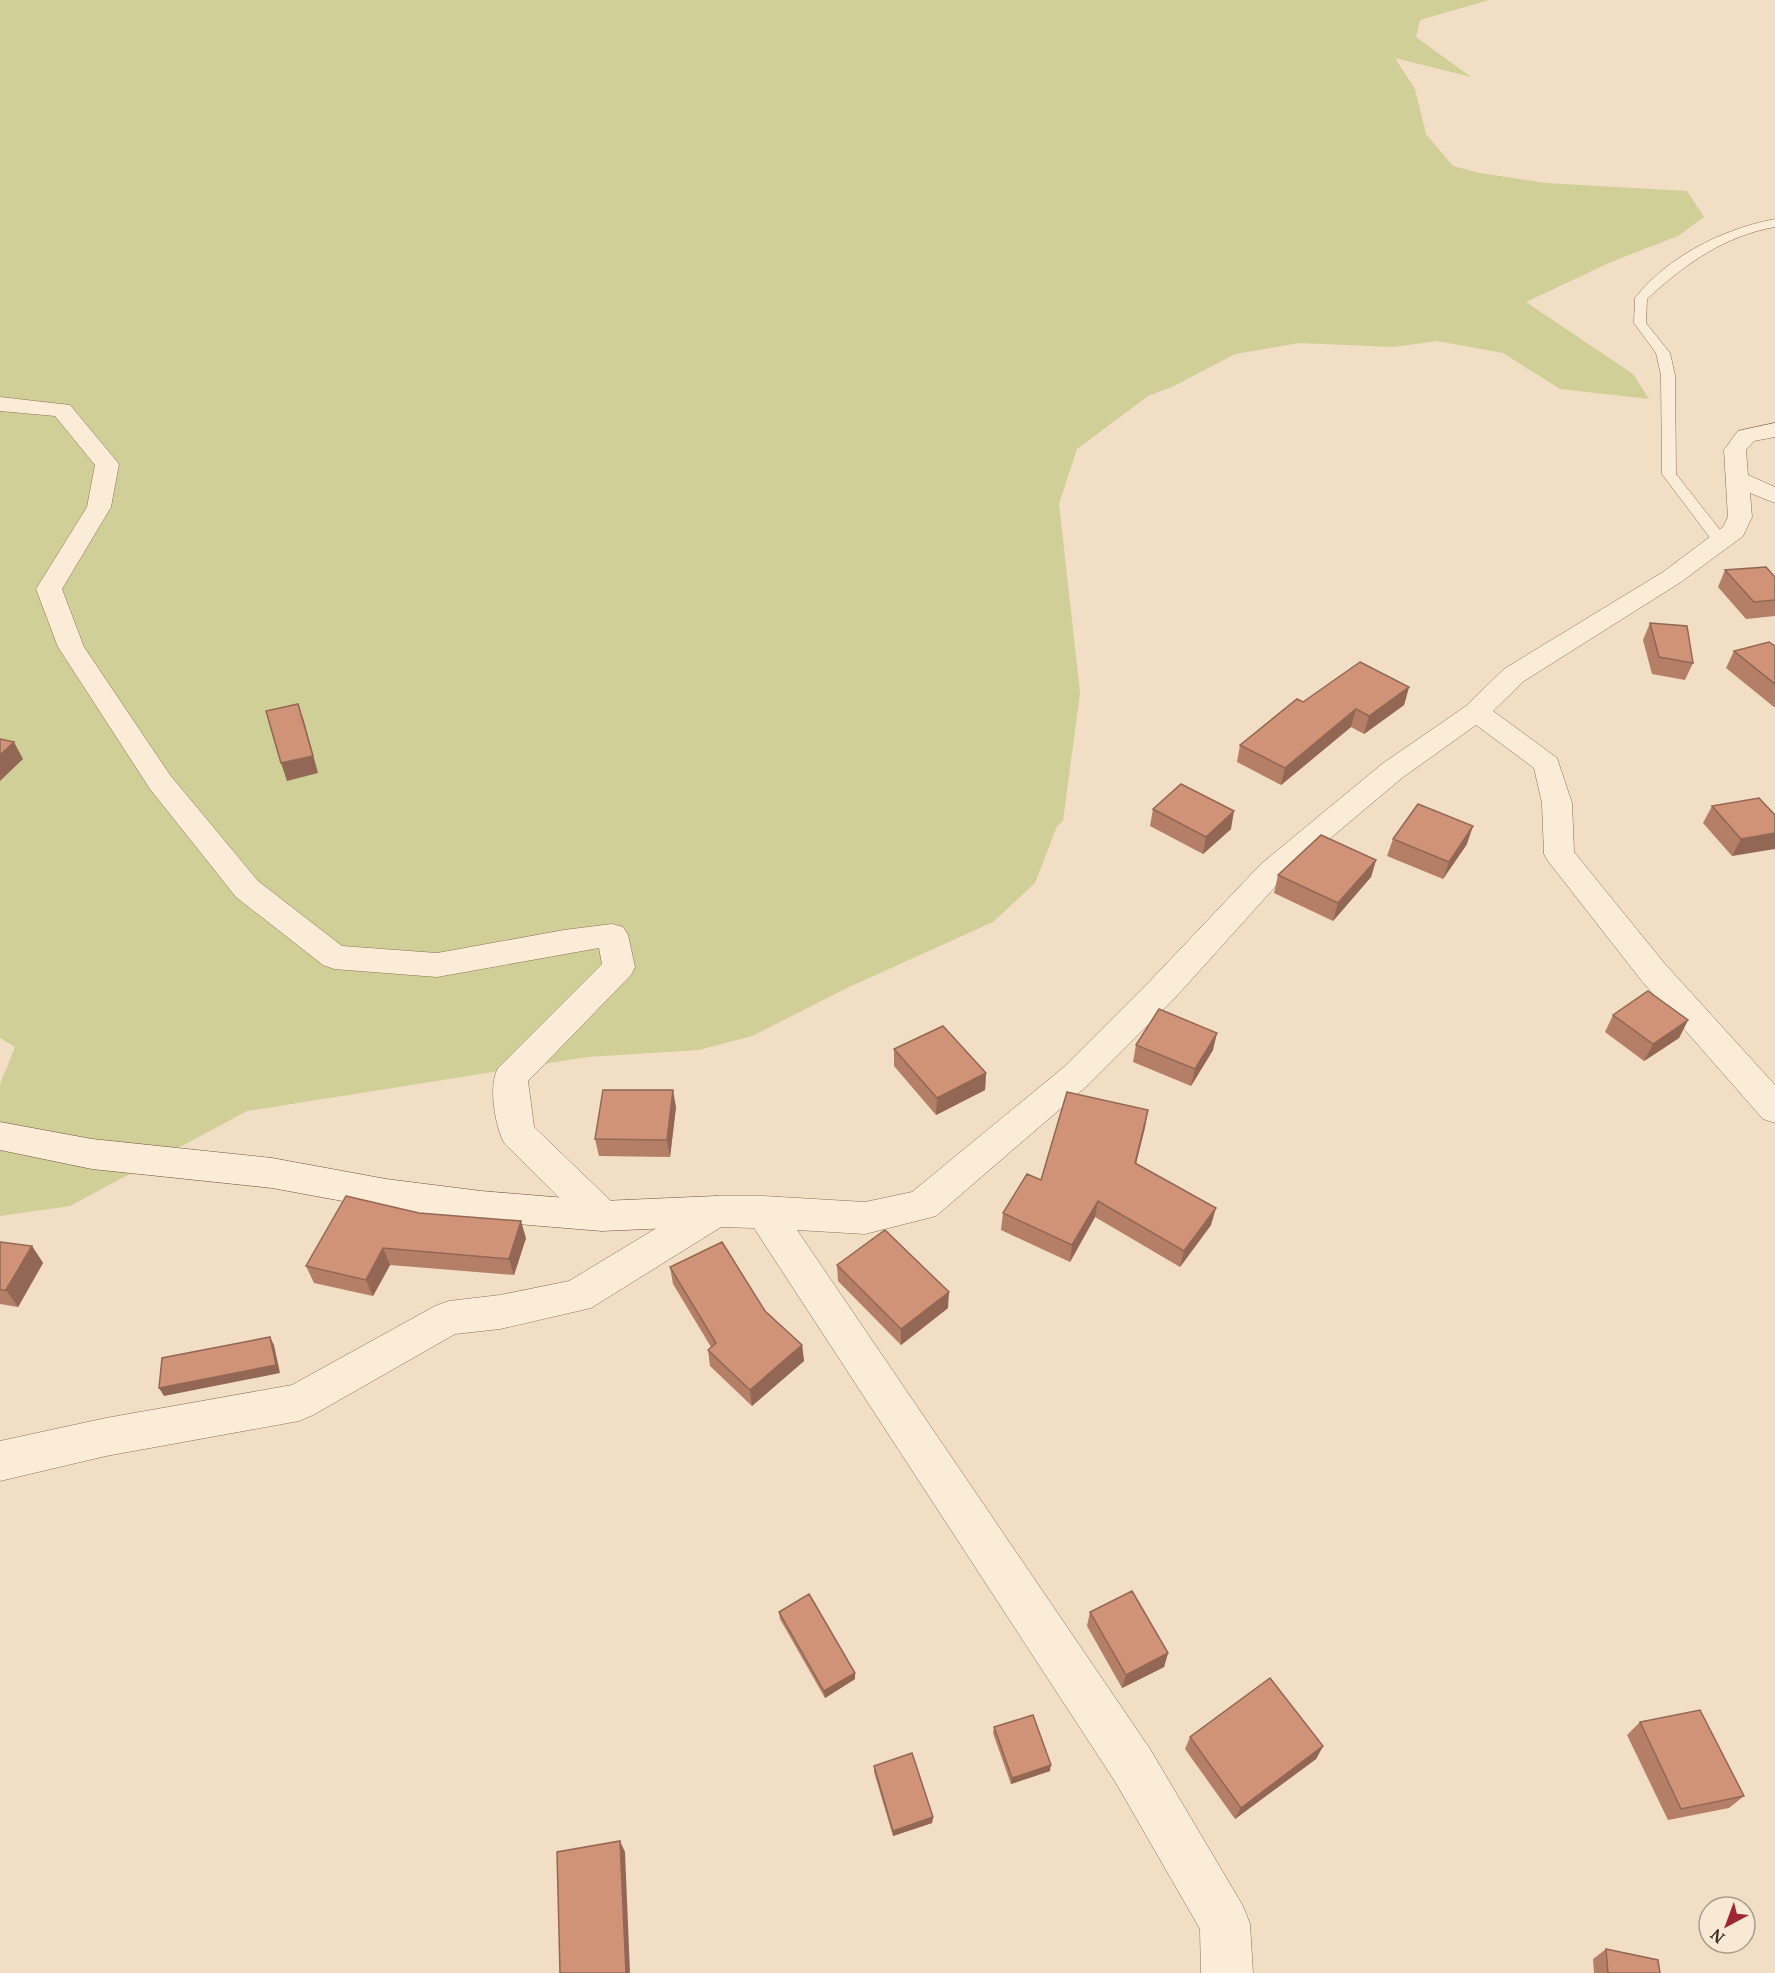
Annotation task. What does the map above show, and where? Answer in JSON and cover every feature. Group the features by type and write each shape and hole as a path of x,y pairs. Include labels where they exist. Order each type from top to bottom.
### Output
{"street":[{"path":"0,404 62,410 107,464 99,507 49,589 70,647 160,782 248,889 334,957 437,965 564,941 612,935 619,967 510,1077 517,1133 602,1216"},
{"path":"0,1136 92,1154 272,1173 386,1194 481,1206 602,1216 763,1211 865,1218 924,1206 1076,1076 1162,990 1272,871 1392,771 1476,712 1514,675 1672,577 1734,531 1740,517 1735,450 1746,436 1775,430"},
{"path":"1737,478 1775,496"},
{"path":"1476,712 1547,764 1557,803 1559,854 1653,972 1775,1109"},
{"path":"0,1461 106,1437 298,1402 449,1318 500,1312 577,1296 716,1211"},
{"path":"763,1211 1133,1766 1225,1924 1227,1973"}],"lane":[{"path":"1720,540 1669,474 1668,375 1663,352 1640,323 1641,298 1672,269 1720,238 1775,223"}],"shaded area":[{"path":"0,0 1489,0 1420,20 1416,37 1471,77 1395,58 1415,89 1426,134 1453,166 1480,173 1546,183 1687,191 1704,217 1678,236 1611,262 1526,302 1633,374 1649,399 1560,389 1503,353 1437,341 1394,347 1299,343 1235,354 1174,386 1148,396 1077,449 1059,504 1080,693 1063,821 1057,826 1035,883 993,922 849,987 752,1036 699,1050 587,1057 247,1111 70,1206 0,1216 0,1084 15,1047 0,1038"}],"building":[{"path":"1766,567 1775,577 1775,600 1754,602 1725,570"},
{"path":"1650,623 1687,626 1693,663 1659,657"},
{"path":"1769,642 1775,646 1775,684 1734,651"},
{"path":"1360,662 1409,687 1369,716 1356,709 1285,768 1240,745 1297,699 1303,702"},
{"path":"298,704 313,756 281,763 266,711"},
{"path":"0,739 14,742 0,755"},
{"path":"1181,784 1234,811 1206,837 1153,809"},
{"path":"1759,798 1775,815 1775,833 1741,839 1712,806"},
{"path":"1418,804 1473,826 1449,862 1393,839"},
{"path":"1321,835 1376,860 1338,903 1278,875"},
{"path":"1648,991 1688,1020 1653,1044 1613,1015"},
{"path":"1159,1009 1217,1033 1195,1069 1136,1045"},
{"path":"943,1026 986,1073 937,1098 894,1049"},
{"path":"603,1090 673,1090 667,1140 595,1139"},
{"path":"1067,1092 1148,1110 1135,1163 1216,1208 1184,1251 1098,1201 1072,1245 1003,1213 1027,1174 1041,1180"},
{"path":"346,1196 419,1213 521,1221 509,1259 383,1248 366,1280 306,1266"},
{"path":"885,1230 949,1292 901,1329 837,1265"},
{"path":"0,1242 32,1246 6,1290 0,1290"},
{"path":"722,1242 765,1311 802,1345 750,1390 708,1350 716,1343 670,1267"},
{"path":"270,1337 276,1365 159,1388 162,1358"},
{"path":"1132,1591 1168,1653 1126,1675 1090,1612"},
{"path":"809,1594 855,1673 824,1691 779,1612"},
{"path":"1270,1678 1323,1746 1241,1808 1190,1737"},
{"path":"1700,1710 1744,1796 1681,1809 1640,1722"},
{"path":"1033,1715 1051,1765 1012,1778 994,1727"},
{"path":"912,1753 933,1817 893,1831 874,1766"},
{"path":"620,1841 626,1973 560,1973 557,1852"},
{"path":"1606,1949 1658,1960 1660,1973 1608,1973"}]}
